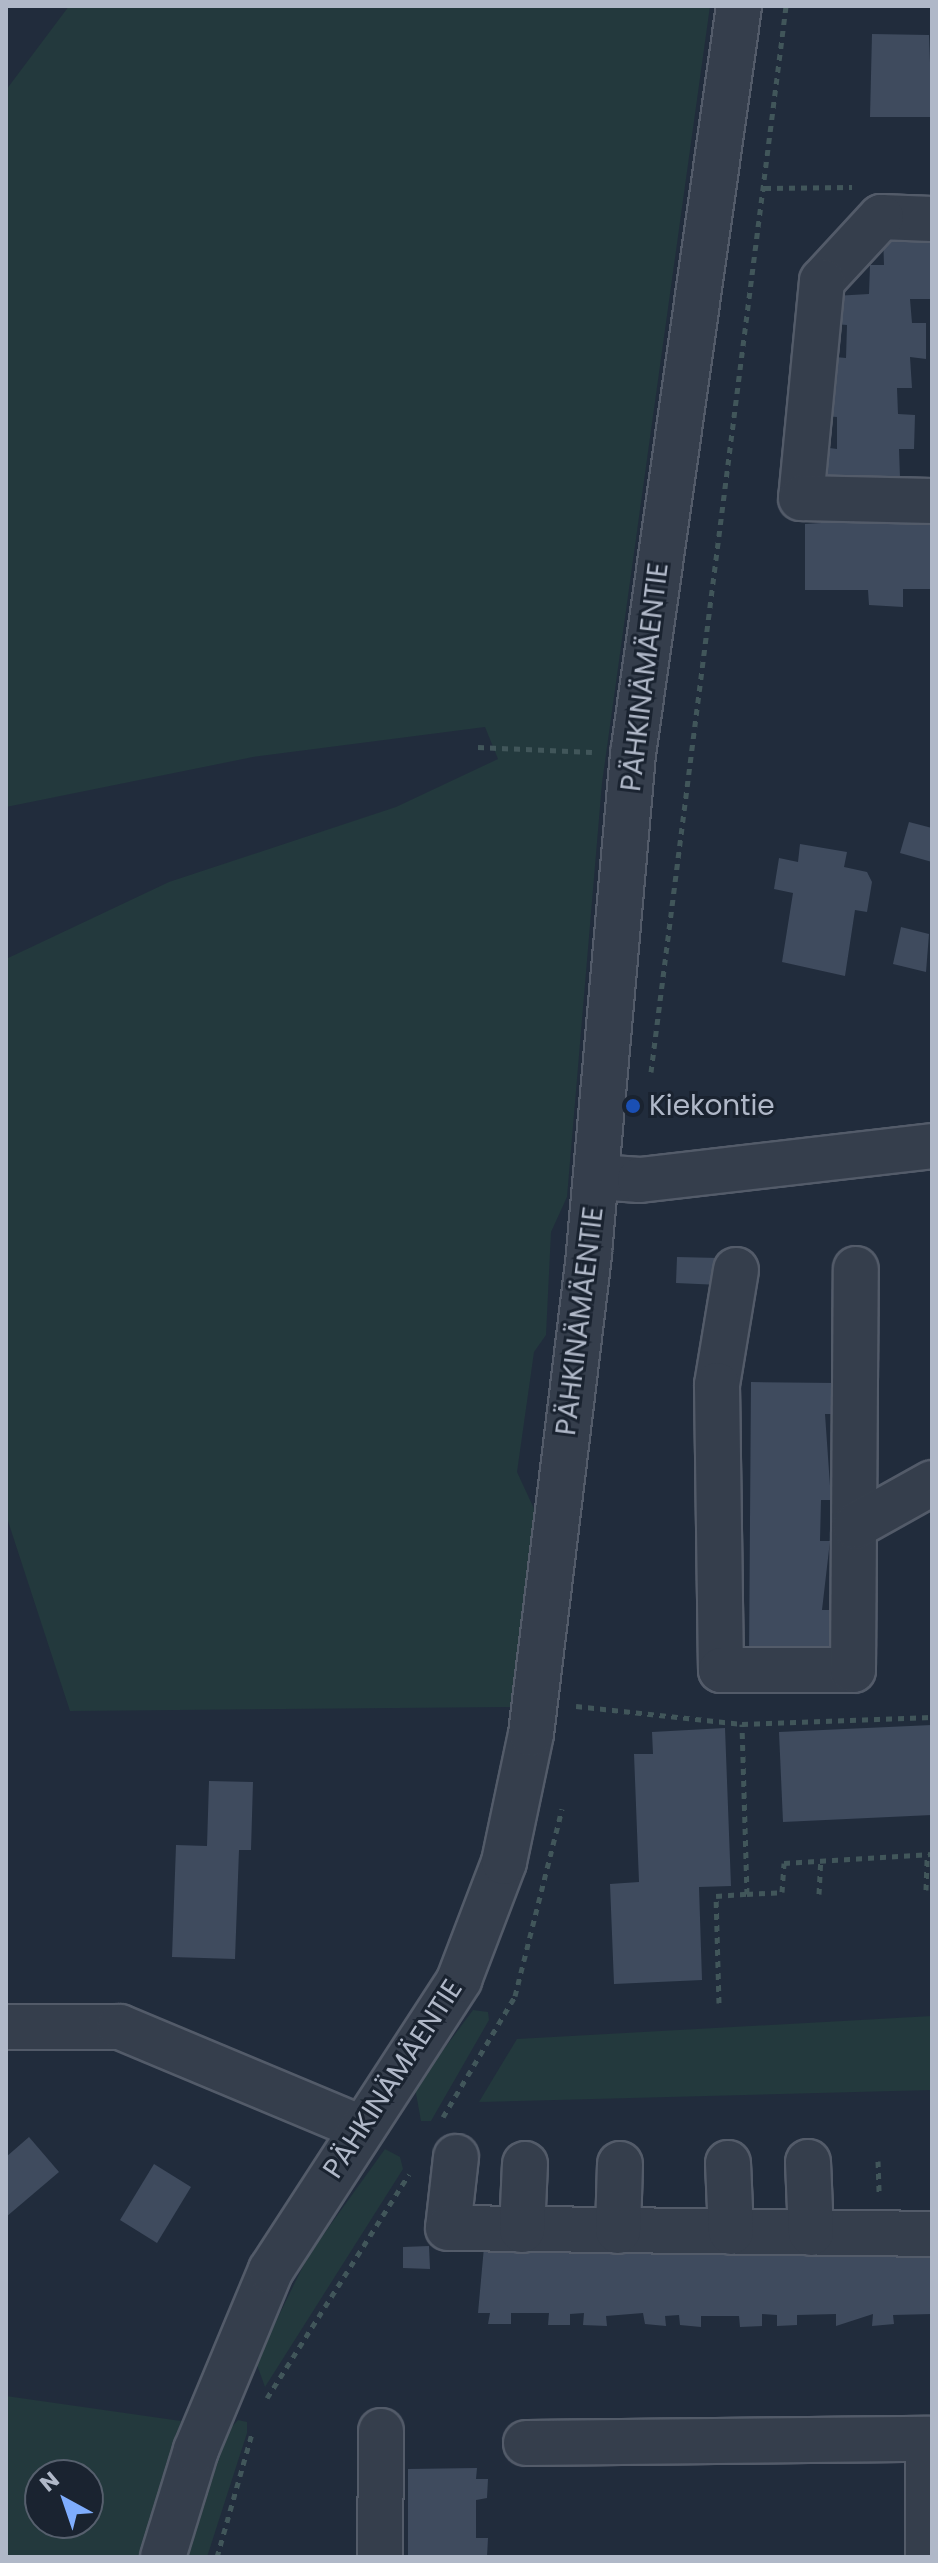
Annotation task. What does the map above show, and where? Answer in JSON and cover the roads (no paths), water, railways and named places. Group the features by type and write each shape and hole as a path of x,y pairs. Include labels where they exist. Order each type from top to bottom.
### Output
{"street":[{"name":"PÄHKINÄMÄENTIE","path":"163,2557 196,2450 271,2270 459,1980 504,1862 531,1734 597,1177 633,754 739,6"},
{"path":"932,219 881,217 822,281 801,498 932,501"},
{"path":"597,1177 640,1180 932,1146"},
{"path":"736,1270 717,1385 721,1670 853,1670 856,1269"},
{"path":"855,1526 932,1483"},
{"path":"6,2027 120,2027 361,2128"},
{"path":"456,2157 448,2228 932,2234"},
{"path":"808,2162 811,2233"},
{"path":"728,2163 731,2232"},
{"path":"522,2230 525,2164"},
{"path":"618,2231 620,2164"},
{"path":"380,2557 381,2431"},
{"path":"526,2443 928,2439 928,2557"}],"place":[{"name":"Kiekontie","path":"633,1106"}]}
